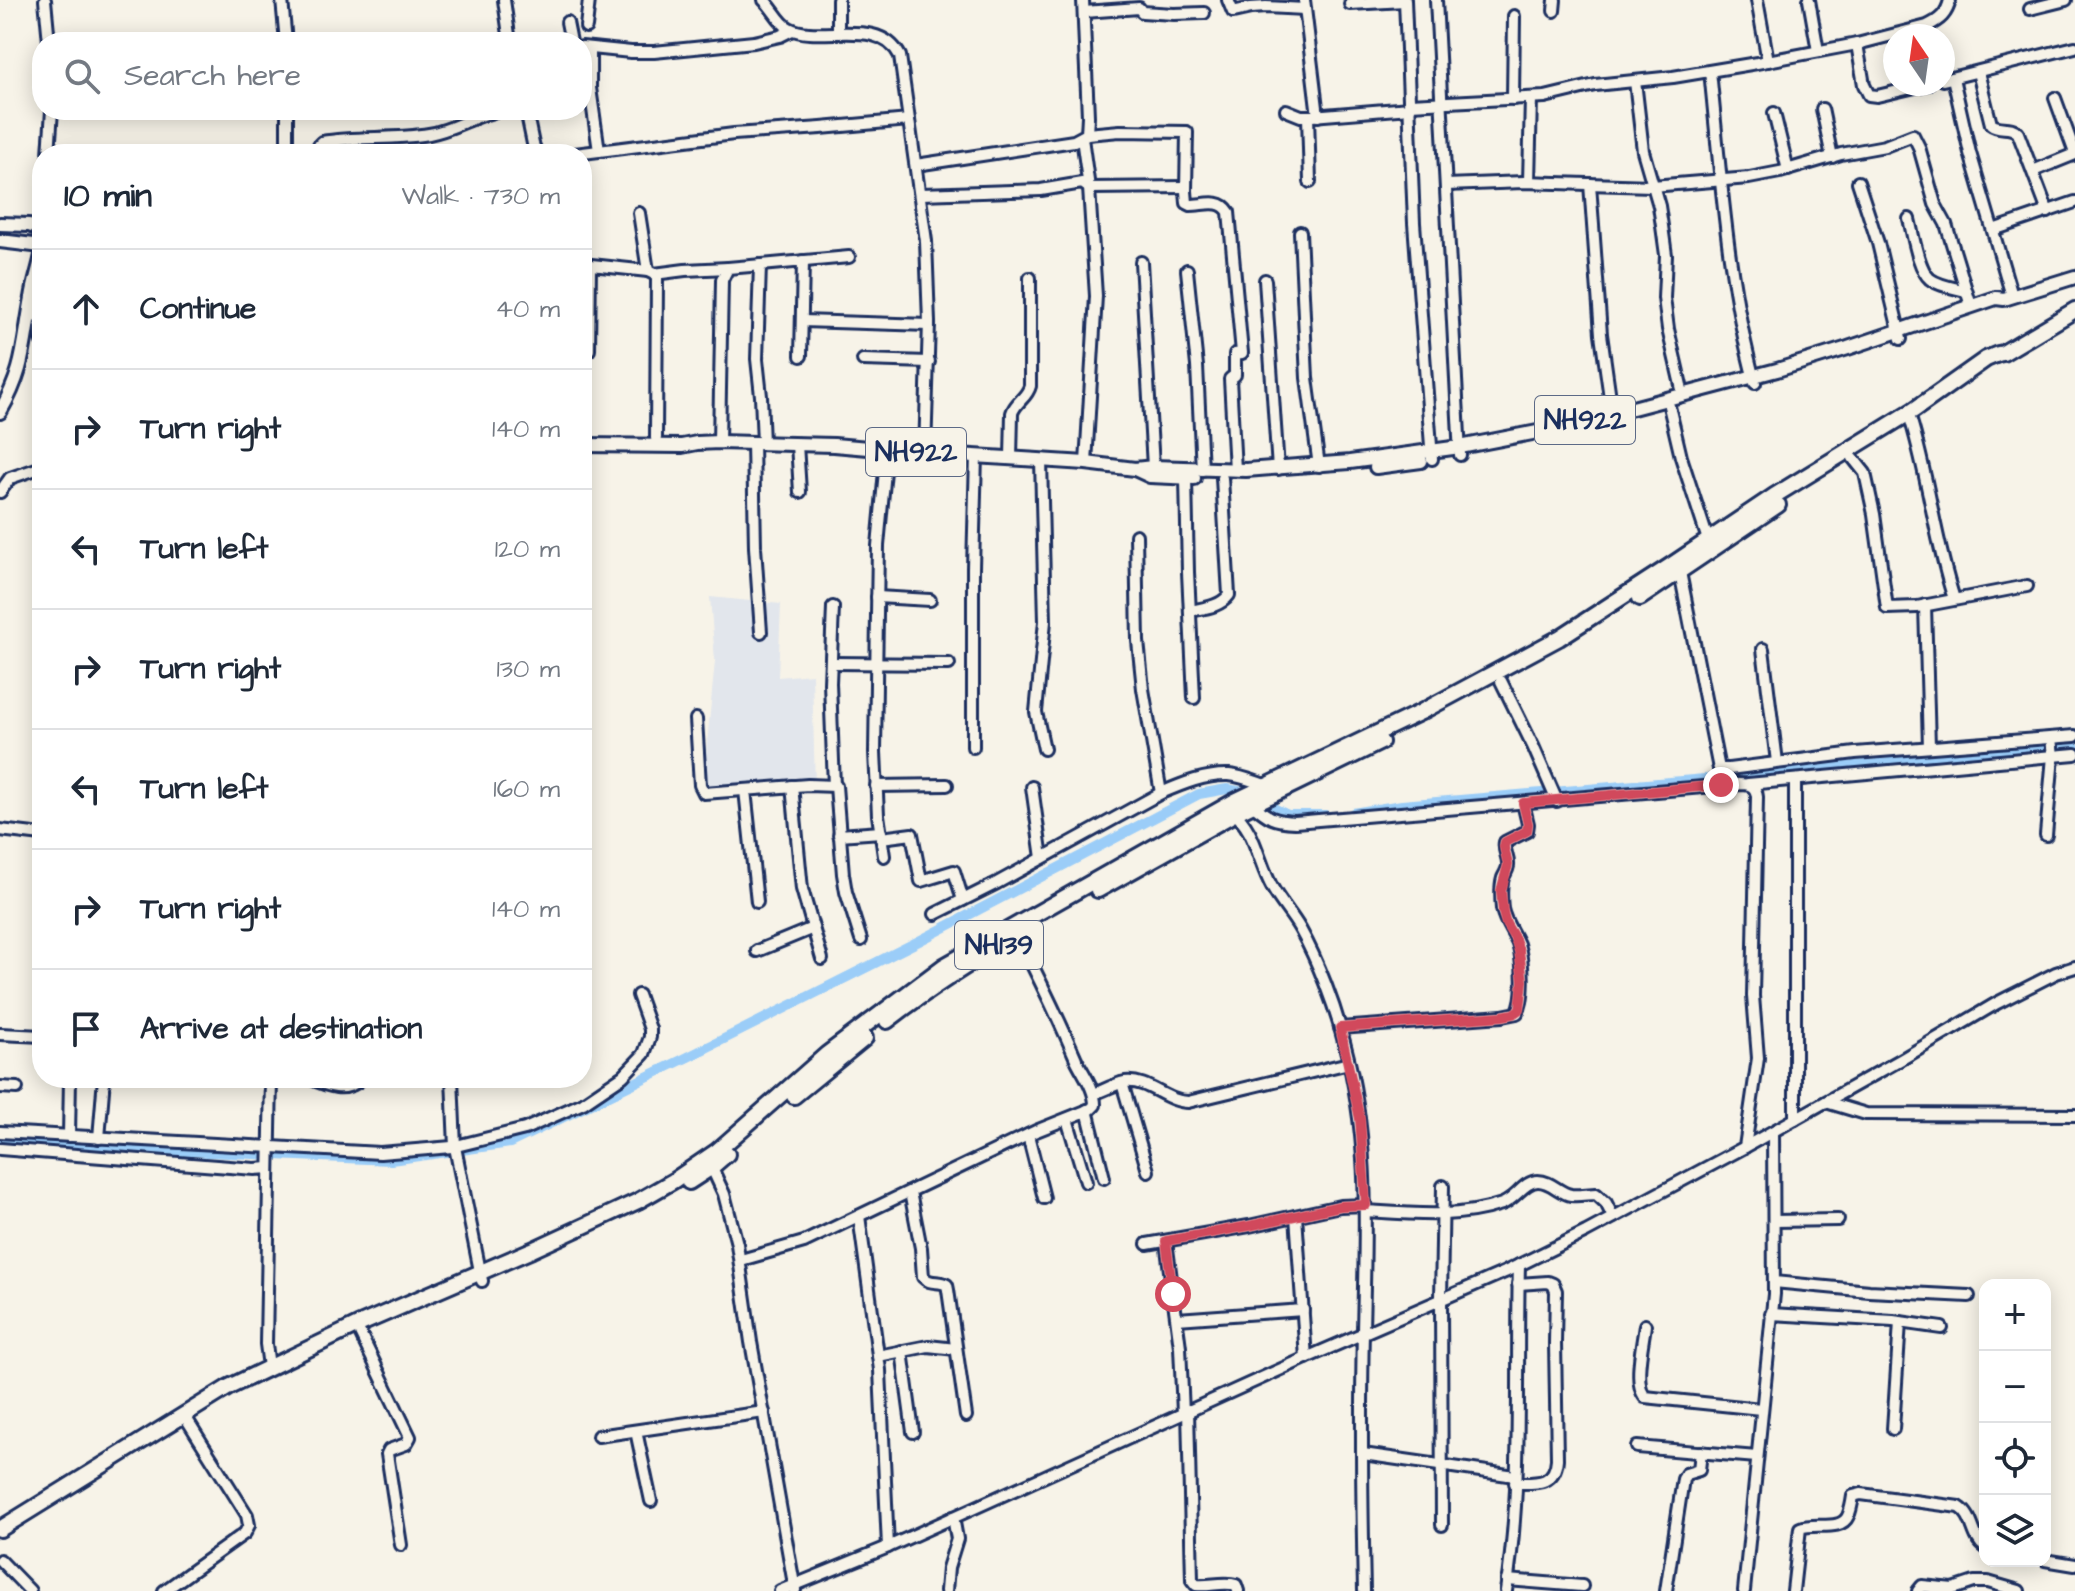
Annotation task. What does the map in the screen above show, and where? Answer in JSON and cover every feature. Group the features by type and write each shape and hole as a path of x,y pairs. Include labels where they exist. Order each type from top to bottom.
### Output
{"highway":[{"name":"NH139","path":"1679,566 1708,540 1774,496 1914,410 1986,359 2003,353 2075,310"},
{"name":"NH139","path":"710,1163 827,1054 944,966 1230,810 1252,804 1501,681 1531,658 1911,421 1999,362 2003,353"},
{"name":"NH139","path":"0,1529 193,1408 269,1367 358,1325 639,1209 679,1188 835,1061 920,995 971,961 1230,810 1265,785 1531,658"},
{"name":"NH139","path":"0,1539 188,1421 253,1384 481,1276"}],"main road":[{"path":"0,224 32,226"},
{"path":"0,241 32,245"},
{"path":"1135,469 1150,476 1186,478 1320,474 1555,437 1754,379 1850,356 1971,306 2075,277"},
{"path":"1900,335 2000,303 2008,297"},
{"path":"0,412 20,370 32,298"},
{"name":"NH922","path":"1460,451 1754,379"},
{"path":"592,437 682,438 697,443"},
{"name":"NH922","path":"592,445 682,446 719,442 797,444 1135,469"},
{"path":"1135,469 1278,469 1432,456"}],"street":[{"path":"45,0 48,32"},
{"path":"282,0 285,32"},
{"path":"504,0 509,32"},
{"path":"586,27 589,0"},
{"path":"838,0 838,32"},
{"path":"1228,0 1233,12 1304,5 1313,116 1310,182"},
{"path":"1350,4 1405,0 1414,223 1432,456"},
{"path":"1436,0 1460,451"},
{"path":"1757,0 1768,61"},
{"path":"1809,0 1818,51"},
{"path":"1286,110 1292,114 1313,116 1442,102 1531,98 1595,85 1710,71 1857,44 1937,22 1945,15 1950,0"},
{"path":"2030,9 2066,0"},
{"path":"770,2 782,22 792,30"},
{"path":"1086,463 1096,296 1084,136 1088,116 1084,6 1139,8 1142,12 1174,14 1204,13"},
{"path":"1513,99 1514,16"},
{"path":"567,22 569,32"},
{"path":"592,49 654,52 754,42 792,30 869,35 890,42 896,48 903,72 926,241 929,362 925,453"},
{"path":"1857,44 1864,85 1869,95 1883,95"},
{"path":"1955,77 2075,47"},
{"path":"1710,71 1719,181 1740,325 1754,379"},
{"path":"1978,72 1991,124 2015,129 2018,133 2048,212"},
{"path":"1635,81 1643,151 1659,206 1666,255 1664,298 1668,329 1683,394"},
{"path":"1953,96 1993,230 2008,297"},
{"path":"1529,182 1531,98"},
{"path":"2033,171 2075,154 2055,98"},
{"path":"592,102 599,151"},
{"path":"1822,109 1832,157"},
{"path":"1774,113 1788,170"},
{"path":"50,144 51,120"},
{"path":"287,120 287,144"},
{"path":"320,144 428,134 471,120"},
{"path":"529,120 533,144"},
{"path":"592,152 734,134 909,120"},
{"path":"916,165 1132,130 1187,132 1187,203 1226,206 1231,219 1242,353 1235,354 1235,375 1230,379 1235,470"},
{"path":"1446,185 1529,182 1652,186 1749,178 1885,146 1911,135 1915,137 1935,204 1946,224 1971,306"},
{"path":"1858,182 1878,243 1900,335"},
{"path":"921,194 1041,190 1082,183 1089,188 1186,187"},
{"path":"1590,184 1601,334 1612,412"},
{"path":"1993,230 2075,202"},
{"path":"639,213 651,272 658,284 656,438"},
{"path":"1909,219 1929,278 1966,291"},
{"path":"1300,232 1306,367 1319,466"},
{"path":"592,266 651,272 849,257"},
{"path":"801,356 803,261"},
{"path":"1141,262 1153,467"},
{"path":"760,265 757,359 761,384 755,547 761,632"},
{"path":"719,442 722,280 728,268"},
{"path":"1187,270 1199,381 1202,470"},
{"path":"1011,458 1012,413 1030,386 1030,278"},
{"path":"1265,280 1278,469"},
{"path":"802,321 929,325"},
{"path":"863,360 929,362"},
{"path":"1669,406 1688,484 1708,540"},
{"path":"1911,421 1924,464 1946,576 1954,599"},
{"path":"797,444 800,492"},
{"path":"884,856 875,752 878,546 887,449"},
{"path":"973,747 976,456"},
{"path":"1853,458 1865,473 1887,608 1925,605 2027,586"},
{"path":"1041,460 1045,621 1036,712 1044,749"},
{"path":"0,492 10,478 32,470"},
{"path":"1186,478 1194,698"},
{"path":"1190,611 1217,605 1229,595 1222,478"},
{"path":"1136,535 1143,689 1161,793"},
{"path":"1679,566 1721,785"},
{"path":"877,597 930,600"},
{"path":"1925,605 1929,747"},
{"path":"833,607 830,683 834,786 846,892 861,940"},
{"path":"1763,649 1777,762"},
{"path":"831,663 949,664"},
{"path":"1501,681 1555,796"},
{"path":"696,719 700,785 707,794 792,786 834,786"},
{"path":"1719,769 1929,747 2075,736"},
{"path":"2046,835 2053,756 2051,738"},
{"path":"1252,804 1269,818 1295,822 1523,803 1555,796 1746,784 2075,754"},
{"path":"935,914 1161,793 1184,784 1218,776 1243,777 1265,785"},
{"path":"1795,780 1795,1119"},
{"path":"1745,1147 1758,1046 1753,996 1757,797 1756,790 1746,784"},
{"path":"876,786 947,785"},
{"path":"792,786 802,889 822,959"},
{"path":"1032,787 1042,858"},
{"path":"745,790 757,902"},
{"path":"1340,1028 1502,1016 1520,1009 1523,981 1519,951 1506,924 1501,891 1508,865 1505,842 1527,831 1523,803"},
{"path":"1230,810 1247,825 1270,884 1310,948 1340,1028 1360,1119 1366,1208 1364,1591"},
{"path":"0,830 32,834"},
{"path":"839,835 912,834 921,881 954,871 963,900"},
{"path":"757,951 813,928"},
{"path":"741,1260 804,1242 1095,1105 1094,1094 1017,935"},
{"path":"780,1591 795,1588 888,1547 1363,1332 1519,1265 1773,1132 1997,1003 2056,973 2075,967"},
{"path":"0,1132 380,1153 455,1147 525,1129 583,1103 623,1076 644,1054 650,1037 638,995"},
{"path":"0,1034 32,1036"},
{"path":"1094,1094 1122,1083 1139,1084 1175,1101 1188,1102 1349,1063"},
{"path":"1122,1083 1148,1171"},
{"path":"0,1087 17,1088"},
{"path":"69,1136 70,1088"},
{"path":"99,1138 103,1088"},
{"path":"269,1367 266,1344 271,1088"},
{"path":"452,1088 455,1147 481,1276"},
{"path":"1826,1102 1866,1114 2075,1115"},
{"path":"1087,1110 1104,1178"},
{"path":"1067,1119 1086,1182"},
{"path":"1744,1591 1774,1282 1773,1132"},
{"path":"1028,1135 1044,1198"},
{"path":"0,1149 269,1168"},
{"path":"710,1163 727,1202 741,1260 751,1342 795,1588"},
{"path":"1147,1244 1340,1206 1444,1214 1477,1210 1501,1204 1516,1196 1526,1185 1540,1181 1570,1195 1596,1194 1606,1203 1613,1217"},
{"path":"1442,1525 1443,1186"},
{"path":"910,1192 921,1248 923,1277 931,1283 947,1285 966,1416"},
{"path":"859,1216 882,1395 888,1547"},
{"path":"1296,1216 1306,1358"},
{"path":"1774,1221 1838,1220"},
{"path":"1166,1241 1186,1412 1192,1580 1201,1586 1229,1583 1236,1585 1238,1591"},
{"path":"1519,1265 1513,1545 1506,1586 1582,1586"},
{"path":"1363,1454 1442,1465 1515,1480 1537,1482 1553,1475 1557,1459 1556,1291 1553,1284 1548,1282 1518,1284"},
{"path":"1774,1282 1969,1296"},
{"path":"1177,1319 1303,1310"},
{"path":"1771,1314 1900,1322 1942,1328"},
{"path":"1893,1429 1900,1322"},
{"path":"1645,1325 1639,1381 1645,1397 1761,1409"},
{"path":"360,1333 410,1437 406,1444 389,1450 387,1454 401,1545"},
{"path":"878,1356 928,1346 956,1349"},
{"path":"902,1351 913,1432"},
{"path":"598,1436 764,1412"},
{"path":"164,1591 245,1533 249,1525 247,1515 188,1421"},
{"path":"636,1431 651,1501"},
{"path":"1637,1447 1757,1457"},
{"path":"1666,1591 1683,1479 1686,1474 1699,1470 1701,1452"},
{"path":"1793,1591 1800,1528 1844,1522 1853,1496 1861,1494 1959,1507 1969,1515 1979,1542"},
{"path":"946,1591 948,1568 957,1539 953,1517"},
{"path":"0,1560 30,1591"},
{"path":"2051,1561 2075,1565"},
{"path":"1918,1591 1922,1586 1953,1589 1974,1582 1994,1583 2019,1591"}],"shaded area":[{"path":"710,597 781,604 778,677 812,674 815,786 709,798 705,764 715,661"}],"waterway":[{"path":"1353,813 1402,805 2075,747"},
{"path":"0,1143 391,1160 510,1143 919,941 1199,794 1227,789 1249,793"},
{"path":"1269,806 1288,815 1325,815"}],"route":[{"path":"1173,1294 1166,1241 1340,1206 1366,1205 1360,1119 1340,1028 1502,1016 1517,1013 1520,1009 1523,981 1519,951 1506,924 1501,891 1508,865 1505,842 1527,831 1523,803 1721,785"}]}
